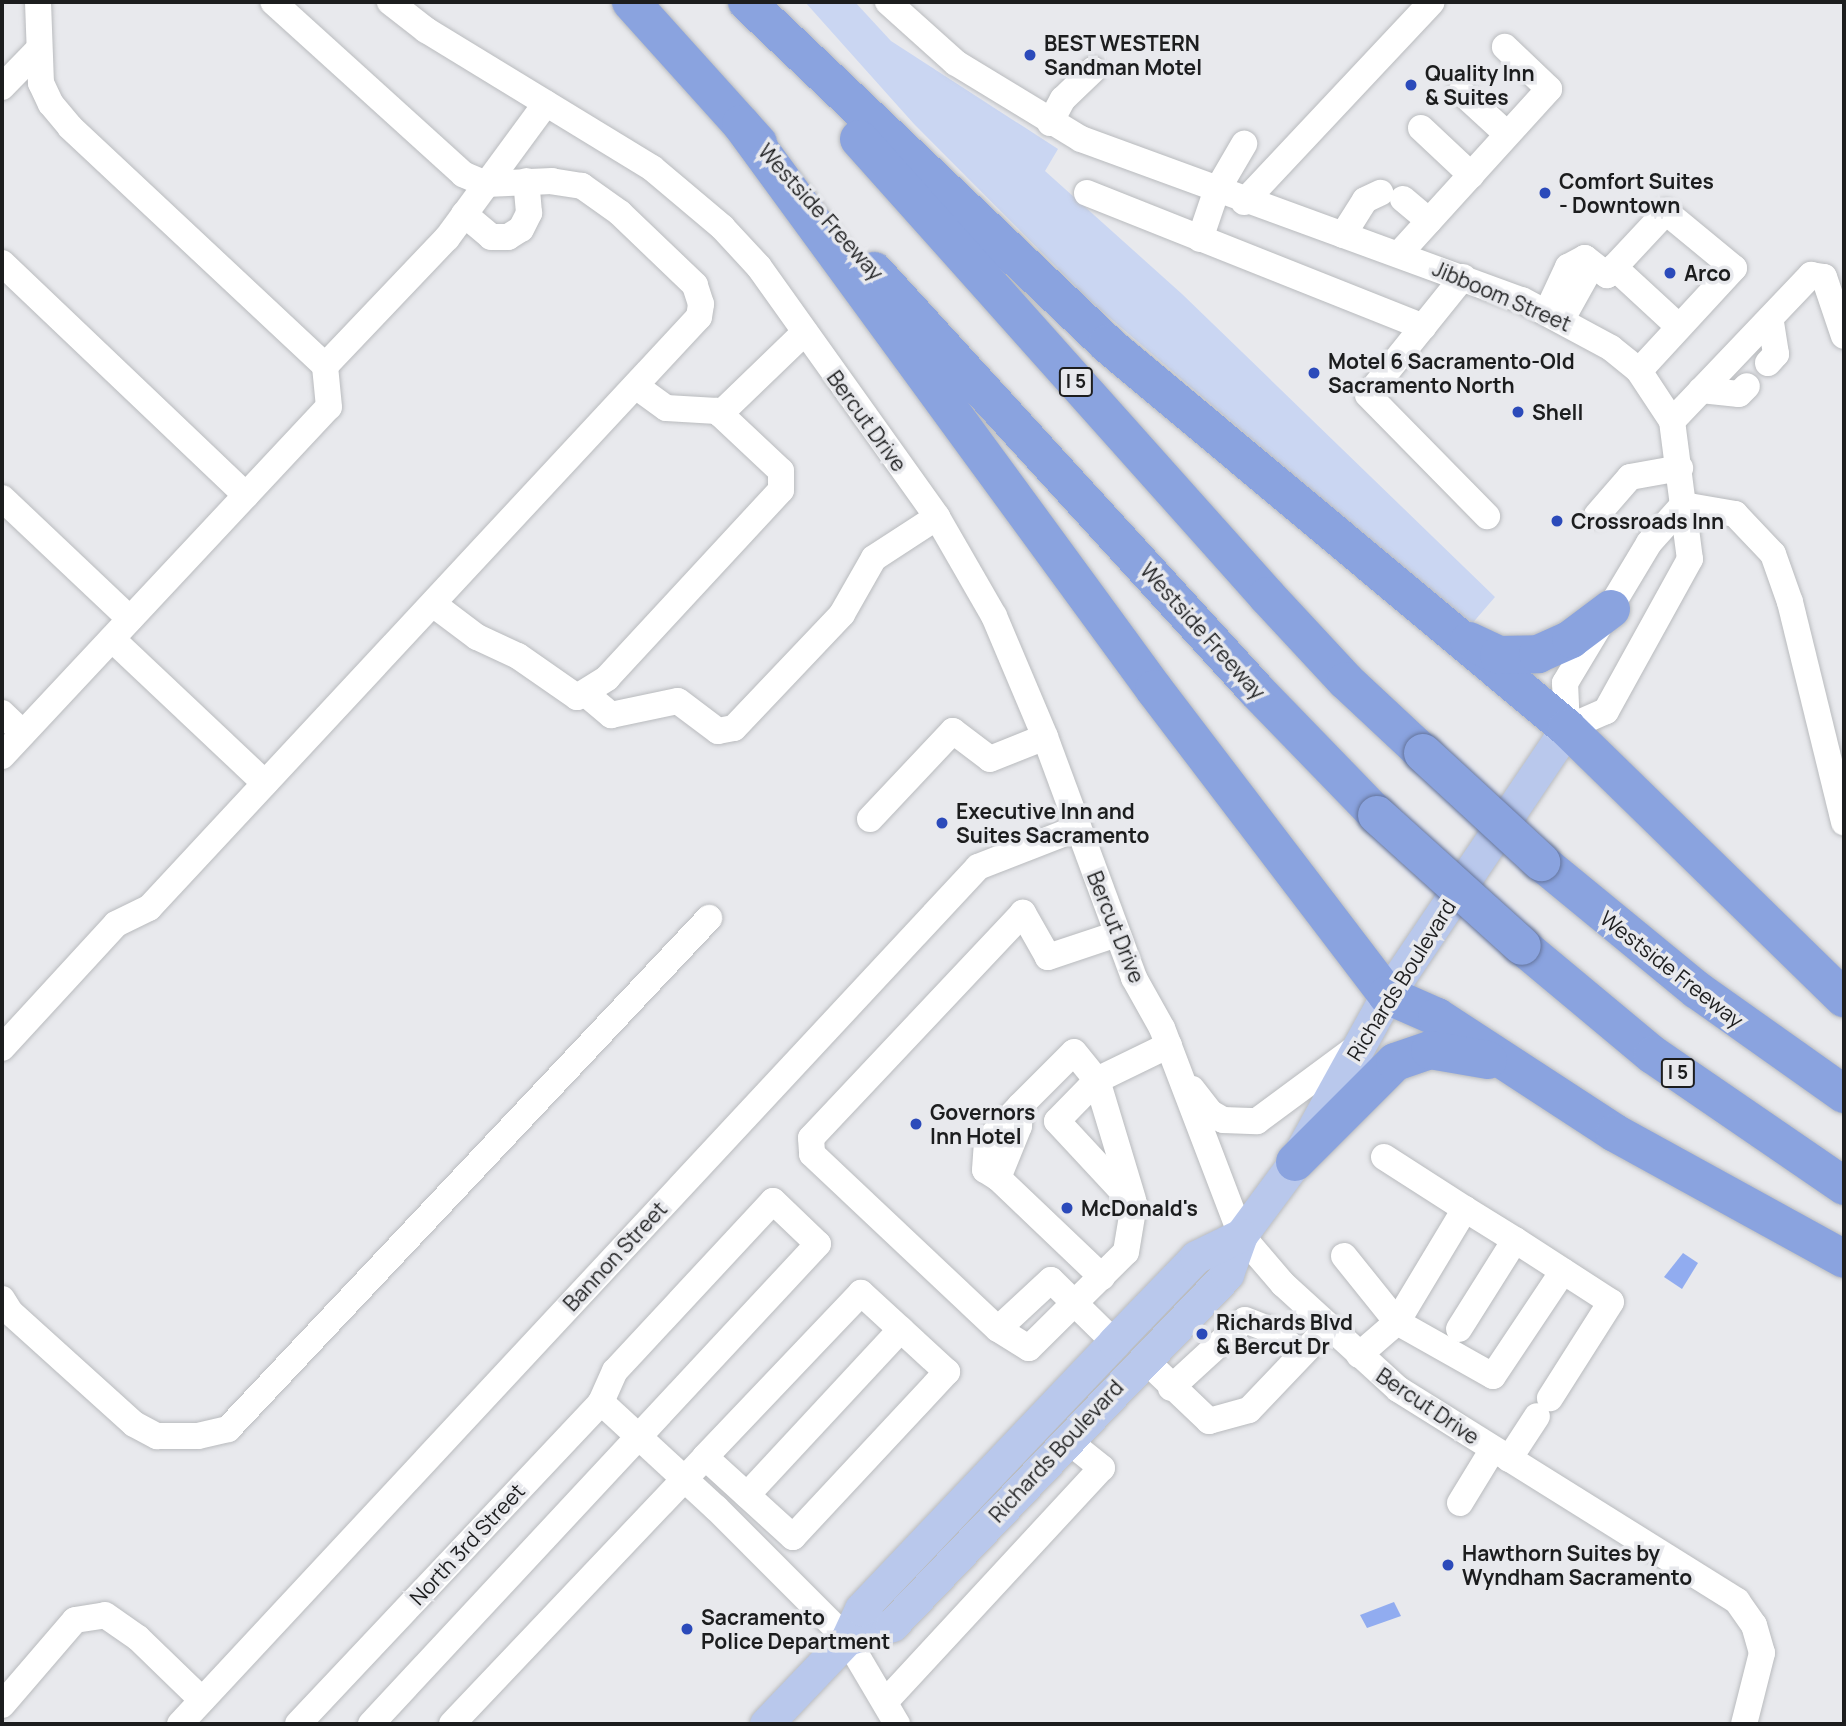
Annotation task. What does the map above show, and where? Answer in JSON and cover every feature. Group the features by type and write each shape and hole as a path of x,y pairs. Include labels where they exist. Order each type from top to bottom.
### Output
{"highway":[{"name":"Westside Freeway","path":"631,2 1256,690 1377,815 1522,946 1653,1055 1844,1186"},
{"name":"Westside Freeway","path":"737,2 1346,681 1541,862 1697,990 1844,1094"},
{"path":"747,2 1107,344 1270,477 1444,630 1567,728 1844,998"},
{"path":"741,124 1146,678 1387,995 1437,1017 1501,1063 1615,1133 1844,1259"},
{"path":"1444,630 1499,655 1538,654 1571,639 1611,609"},
{"path":"1295,1162 1395,1062 1414,1053 1449,1051 1501,1063"}],"main road":[{"name":"Richards Boulevard","path":"847,1639 892,1625 1227,1273 1241,1235 1295,1162 1387,995 1567,728"},
{"name":"Richards Boulevard","path":"766,1724 847,1639 861,1609 1114,1342 1196,1258 1241,1235"}],"street":[{"path":"2,756 329,407 325,366 70,127 41,83 37,51 38,2"},
{"path":"2,1048 116,924 149,908 699,317 701,304 695,285 620,213 582,186 526,181 486,184 463,174 273,2"},
{"name":"Bercut Drive","path":"390,2 426,30 652,168 695,202 760,267 937,517 994,616 1045,737 1117,934 1172,1054 1241,1235 1328,1327 1398,1389 1726,1594 1747,1612 1760,1639 1762,1660 1744,1724"},
{"name":"Jibboom Street","path":"888,2 956,63 1050,123 1105,151 1463,277 1554,316 1611,348 1639,371 1672,421 1680,468 1682,505"},
{"path":"1244,202 1432,2"},
{"path":"1399,254 1549,89 1505,47"},
{"path":"2,88 37,51"},
{"path":"1050,123 1063,99 1093,70"},
{"path":"1461,92 1507,134"},
{"path":"325,366 447,238 546,103"},
{"path":"1421,128 1471,175"},
{"path":"1200,239 1216,192 1244,144"},
{"path":"464,214 491,237 508,237 521,229 529,213 526,181"},
{"path":"1087,193 1423,327"},
{"path":"1343,235 1365,201 1392,196 1429,221"},
{"path":"1554,316 1587,274 1585,258 1607,275 1666,212 1734,268 1639,371"},
{"path":"2,263 246,495"},
{"path":"1614,267 1679,327"},
{"path":"1672,421 1811,275 1824,277 1844,336"},
{"path":"1463,277 1368,395 1487,516"},
{"path":"1768,363 1776,354 1770,318"},
{"path":"720,414 805,332"},
{"path":"433,604 477,637 518,656 569,695 586,694 607,678 781,489 781,471 720,414 702,408 666,408 636,386"},
{"path":"1701,390 1739,394 1747,386"},
{"path":"1597,515 1630,477 1680,468"},
{"path":"2,498 130,619"},
{"path":"1682,505 1690,559 1649,638 1606,711 1567,728 1566,683 1649,543 1682,505"},
{"path":"1682,505 1735,514 1773,554 1790,602 1844,822"},
{"path":"586,694 611,715 678,701 718,731 734,728 842,614 874,558 937,517"},
{"path":"111,639 265,783"},
{"path":"2,713 23,733"},
{"path":"870,819 953,731 989,759 1045,737"},
{"name":"Bannon Street","path":"180,1724 978,867 1078,828"},
{"path":"1114,1342 1051,1280 998,1329 830,1175 812,1154 811,1139 1023,913 1048,957 1117,934"},
{"path":"2,1299 10,1312 134,1424 157,1436 198,1436 228,1429 709,918"},
{"path":"1134,1204 1057,1121 1097,1080 1172,1054 1210,1113 1240,1124 1268,1116 1357,1046"},
{"path":"1075,1303 1102,1277 1126,1252 1134,1204 1097,1080 1074,1052 987,1141 985,1170 998,1178 1102,1277"},
{"path":"1384,1157 1611,1302 1543,1407 1460,1503"},
{"name":"North 3rd Street","path":"298,1724 601,1402 615,1371 773,1201 818,1244 639,1437"},
{"path":"1359,1355 1397,1322 1465,1209"},
{"path":"1459,1329 1515,1240"},
{"path":"1344,1256 1397,1322 1493,1376 1563,1271"},
{"path":"452,1724 684,1478 861,1293 947,1372 793,1537 705,1457"},
{"path":"1171,1388 1245,1320 1270,1330 1301,1354"},
{"path":"1143,1359 1171,1388 1209,1420 1249,1410 1328,1327"},
{"path":"747,1495 901,1329"},
{"path":"601,1402 684,1478 847,1639 891,1713 1102,1468 1067,1440"},
{"path":"371,1724 639,1437"},
{"path":"2,1705 75,1620 104,1615 138,1638 202,1700"}],"shaded area":[{"path":"805,2 855,2 891,41 1058,149 1045,171 1182,294 1495,597 1470,626 1089,300 914,124"}],"water":[{"path":"1683,1253 1698,1263 1682,1289 1664,1277"},
{"path":"1394,1602 1401,1616 1367,1628 1360,1615"}],"place":[{"name":"BEST WESTERN Sandman Motel","path":"1030,55"},
{"name":"Quality Inn & Suites","path":"1411,85"},
{"name":"Comfort Suites - Downtown","path":"1545,193"},
{"name":"Arco","path":"1670,273"},
{"name":"Motel 6 Sacramento-Old Sacramento North","path":"1314,373"},
{"name":"Shell","path":"1518,412"},
{"name":"Crossroads Inn","path":"1557,521"},
{"name":"Executive Inn and Suites Sacramento","path":"942,823"},
{"name":"Governors Inn Hotel","path":"916,1124"},
{"name":"McDonald's","path":"1067,1208"},
{"name":"Richards Blvd & Bercut Dr","path":"1202,1334"},
{"name":"Hawthorn Suites by Wyndham Sacramento","path":"1448,1565"},
{"name":"Sacramento Police Department","path":"687,1629"}]}
